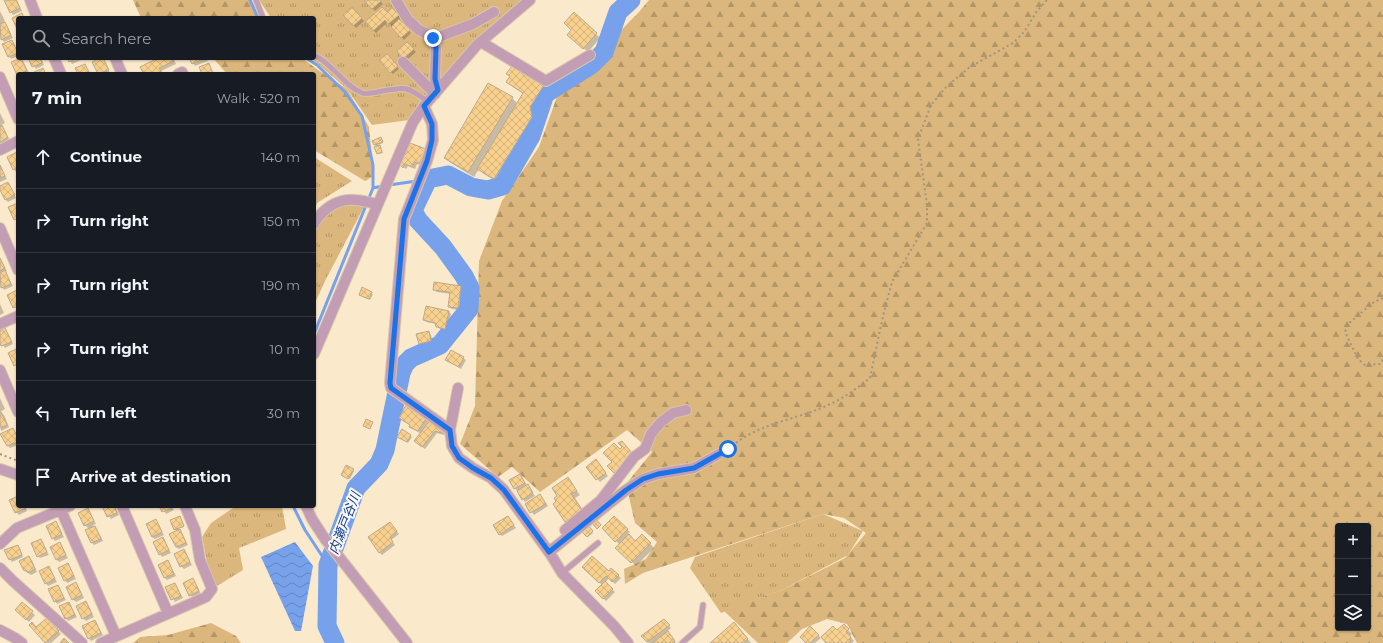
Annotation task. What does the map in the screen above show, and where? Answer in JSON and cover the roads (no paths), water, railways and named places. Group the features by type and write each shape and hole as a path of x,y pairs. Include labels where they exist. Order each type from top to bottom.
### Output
{"street":[{"path":"30,0 36,16"},
{"path":"396,0 408,20 419,30 432,36 436,48 435,79 432,98 432,140 427,161 404,219 390,383 391,388 397,393 450,430"},
{"path":"316,349 375,204 381,194 413,122 481,42 530,0"},
{"path":"433,38 472,24 494,12"},
{"path":"481,42 546,81 590,55"},
{"path":"55,60 60,72"},
{"path":"116,60 121,72"},
{"path":"403,62 432,98"},
{"path":"0,77 16,114"},
{"path":"0,150 16,142"},
{"path":"316,220 324,210 338,201 356,200 375,204"},
{"path":"0,228 16,265"},
{"path":"0,324 16,317"},
{"path":"0,370 16,407"},
{"path":"458,388 450,430 452,446 459,458 491,478 504,490 547,549 562,573 615,627 628,643"},
{"path":"547,549 601,500 634,457 645,449 651,434 661,422 673,413 686,410"},
{"path":"547,549 643,479 658,474 694,468 728,449"},
{"path":"0,469 16,474"},
{"path":"0,544 17,528 65,508 116,636"},
{"path":"123,508 168,614"},
{"path":"101,643 206,597 212,589 200,560 195,530 186,508"},
{"path":"307,508 325,539 407,643"},
{"path":"0,568 12,581 82,643"},
{"path":"0,630 22,643"}],"lane":[{"path":"256,0 262,16"},
{"path":"316,56 322,59 352,88 364,94 392,89 408,89 432,98"},
{"path":"562,573 598,543"},
{"path":"682,643 700,627 703,605"}],"water":[{"path":"295,542 313,566 301,631 295,631 261,557"}],"waterway":[{"path":"250,0 257,16"},
{"name":"内瀬戸谷川","path":"335,643 327,626 328,565 356,488 379,464 385,450 401,373 405,364 411,358 440,345 469,309 470,288 464,276 443,247 418,220 413,210 428,179 448,175 471,187 488,190 502,186 531,136 545,94 591,65 604,52 618,12 631,0"},
{"path":"309,60 317,65 345,92 362,116 373,165 373,188 383,186"},
{"path":"389,185 417,181"},
{"path":"316,329 373,188"},
{"path":"294,508 305,530 328,565"}]}
